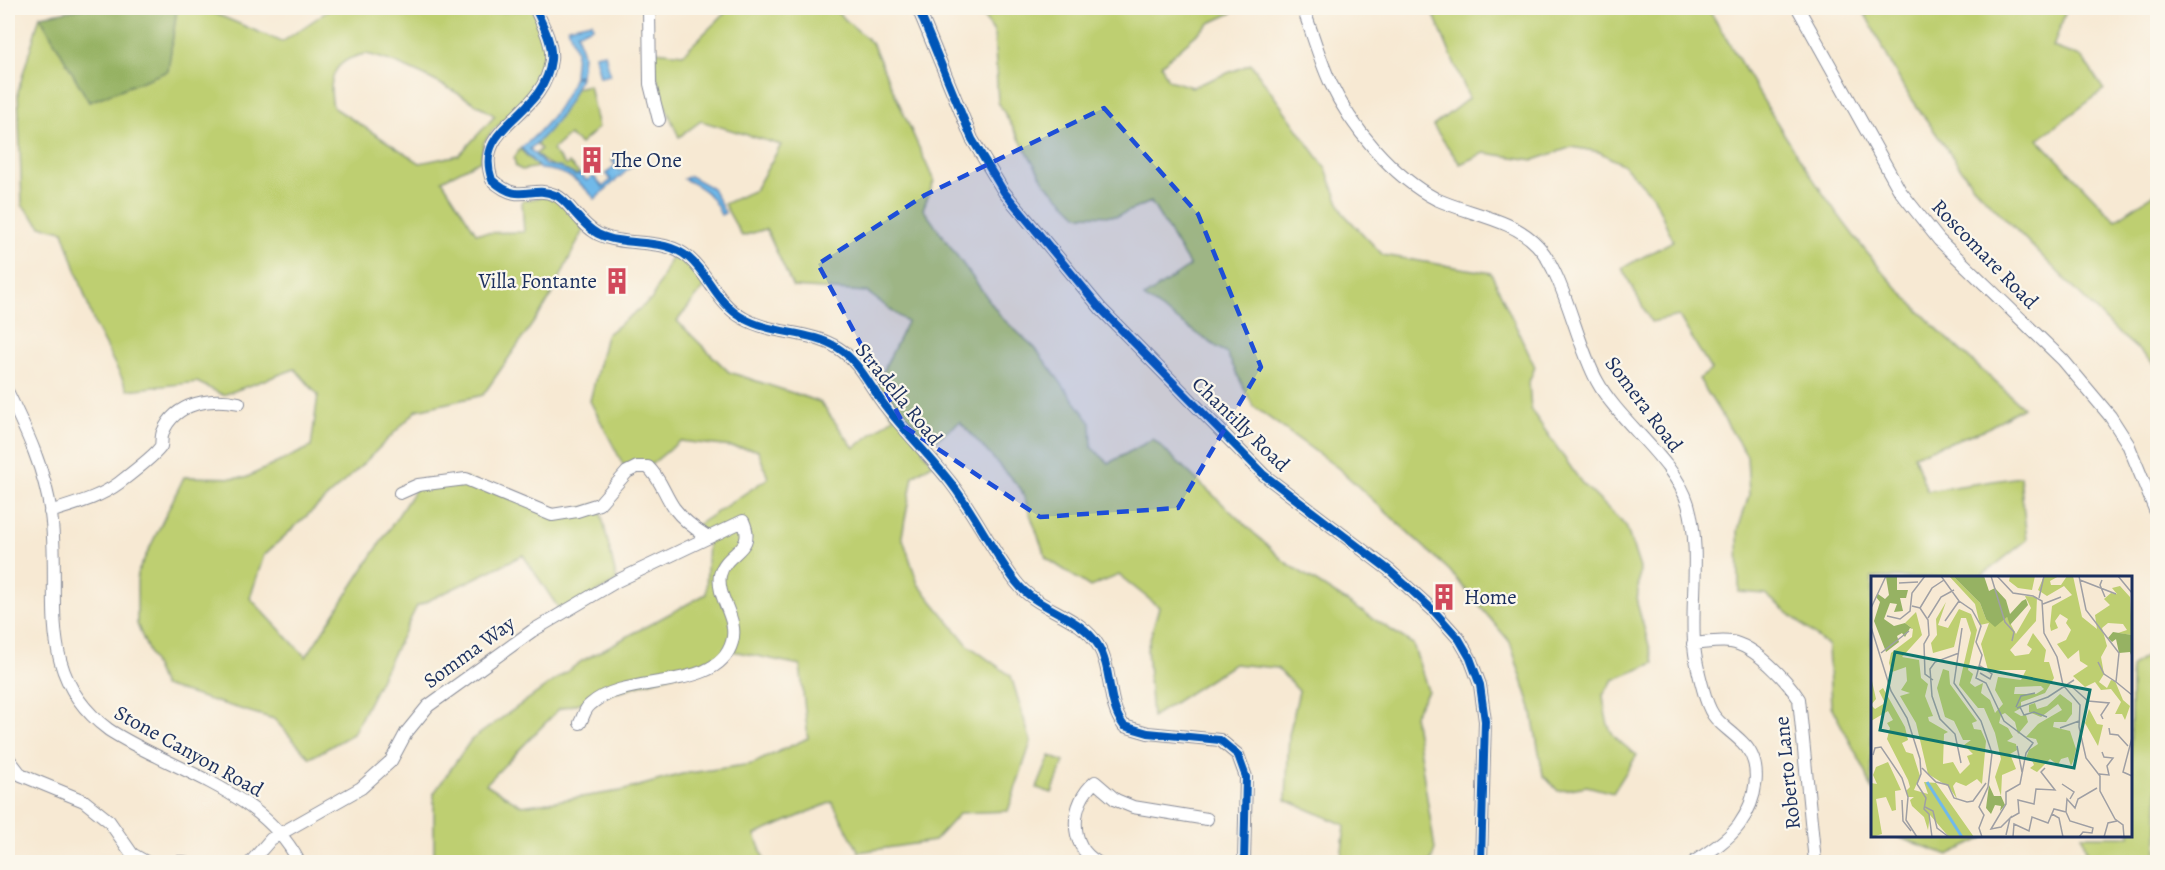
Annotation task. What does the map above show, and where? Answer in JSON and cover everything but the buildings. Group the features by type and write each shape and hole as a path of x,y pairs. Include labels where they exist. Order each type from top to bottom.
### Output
{"street":[{"name":"Stradella Road","path":"535,8 547,35 552,58 542,87 530,104 496,135 490,145 487,156 492,180 509,192 521,195 539,192 555,194 585,226 618,242 660,245 675,249 688,257 717,295 742,318 774,329 826,341 849,356 886,407 951,484 1025,592 1091,635 1105,661 1114,709 1124,726 1148,733 1220,740 1238,754 1246,777 1244,862"},
{"path":"650,8 650,84 659,120"},
{"name":"Chantilly Road","path":"918,8 972,139 993,174 1004,192 1101,309 1264,475 1389,570 1433,610 1459,639 1470,658 1480,685 1485,721 1481,862"},
{"name":"Somera Road","path":"1303,8 1330,82 1347,112 1375,148 1405,177 1435,198 1517,230 1536,244 1551,263 1580,344 1598,383 1676,479 1687,501 1695,556 1694,644 1710,713 1725,730 1743,742 1755,759 1756,776 1749,805 1738,826 1694,862"},
{"name":"Roscomare Road","path":"1798,8 1900,191 1939,240 2063,360 2110,416 2128,444 2157,517"},
{"name":"Stone Canyon Road","path":"8,393 35,451 50,512 54,549 55,638 62,671 74,694 93,718 109,730 256,809 280,834 299,862"},
{"path":"50,512 101,494 118,484 160,447 163,432 172,420 192,404 220,399 239,403"},
{"path":"400,492 418,485 466,479 552,515 577,512 599,504 627,472 637,467 648,467 663,484 674,508 693,528 708,537"},
{"name":"Somma Way","path":"251,862 260,850 280,834 361,788 391,761 406,733 428,706 532,631 573,604 743,520 747,531 746,541 721,573 722,591 734,628 732,643 723,660 714,668 693,675 639,684 612,692 591,703 585,710 582,721"},
{"name":"Roberto Lane","path":"1694,644 1732,642 1755,654 1787,681 1799,699 1815,862"},
{"path":"8,758 21,775 84,801 109,821 132,854 146,862"},
{"path":"1097,862 1083,852 1076,840 1075,829 1086,789 1095,782 1116,800 1133,807 1207,819"},
{"path":"162,862 184,862"}],"highlighted area":[{"path":"1104,108 1198,214 1261,367 1178,508 1040,517 905,427 818,264 925,195"}],"green space":[{"path":"85,8 177,8 168,71 89,102 40,16"},
{"path":"177,8 202,8 282,42 332,8 480,8 485,14 535,8 546,46 544,69 537,85 516,111 493,130 484,142 481,160 442,180 476,233 524,232 522,201 555,194 585,226 549,300 483,395 417,410 360,467 264,555 250,598 306,657 418,485 466,479 552,515 599,504 617,581 561,612 523,555 417,606 353,734 310,758 274,719 163,686 137,624 137,574 184,477 245,478 311,447 318,395 295,369 223,395 197,382 128,390 95,326 63,231 41,226 22,205 18,91 40,16 89,102 168,71","holes":["366,54 432,80 495,116 459,155 420,163 333,107 332,79 340,65 346,60"]},
{"path":"720,8 832,8 872,43 934,181 923,209 1002,318 1035,348 1091,423 1092,448 1109,463 1153,439 1285,562 1413,644 1428,691 1414,715 1435,849 1431,862 1315,862 1315,857 1341,860 1345,825 1286,800 1289,735 1299,691 1277,668 1234,664 1152,717 1147,649 1159,607 1119,575 1090,587 1046,558 1021,489 960,422 922,450 933,463 913,476 902,536 918,584 968,645 1011,676 1031,742 1008,811 960,813 934,841 859,852 832,802 755,835 765,862 434,862 434,793 471,740 582,661 706,594 708,537 693,528 768,478 758,450 680,441 648,467 627,472 590,401 606,335 652,299 675,249 708,282 677,321 729,372 820,402 854,448 894,417 874,390 907,322 867,292 793,287 766,229 742,236 724,204 755,190 781,145 701,121 679,137 670,116 656,74 655,51 683,54 725,13","holes":["728,650 800,665 808,738 752,764 682,774 621,791 522,806 486,784 559,709 723,660"]},
{"path":"978,8 1229,8 1232,13 1210,23 1161,65 1168,80 1192,87 1251,64 1325,167 1343,213 1383,255 1491,273 1535,367 1529,382 1531,410 1581,482 1626,526 1640,568 1637,603 1654,663 1613,680 1603,695 1611,730 1620,742 1637,755 1613,793 1587,786 1558,791 1543,775 1531,708 1510,642 1449,570 1338,468 1253,406 1227,354 1144,297 1190,266 1151,202 1117,216 1078,215 1045,183 998,102 994,32"},
{"path":"1431,8 1708,8 1806,168 1827,200 1873,260 1926,318 2023,407 1986,429 1914,455 1927,491 2020,477 2027,540 1981,576 1871,576 1871,788 1866,772 1831,706 1828,646 1765,594 1739,592 1738,530 1749,495 1747,456 1699,379 1711,370 1679,316 1651,322 1622,268 1673,241 1654,197 1624,165 1599,152 1572,147 1534,160 1484,153 1460,164 1433,126 1469,98"},
{"path":"1862,8 2067,8 2053,47 2083,58 2104,90 2038,139 2115,220 2157,192 2157,366 2115,330 1973,186 1904,88"},
{"path":"589,85 598,128 580,144 569,135 552,150 566,166 569,163 579,173 577,176 550,165 540,158 536,154 541,149 536,144 561,115 576,88"},
{"path":"520,149 538,167 522,170 516,167 514,158"},
{"path":"2151,652 2158,663 2157,862 2089,862 2082,837 2132,837 2132,666"},
{"path":"1050,756 1064,762 1052,793 1037,788"},
{"path":"1898,837 1986,837 1948,855"}],"water":[{"path":"592,22 593,27 577,33 583,55 581,75 574,76 576,51 568,27"},
{"path":"605,53 610,75 600,77 595,55"},
{"path":"574,77 580,77 566,107 553,125 530,149 545,165 560,167 576,176 580,174 587,181 593,176 603,187 611,180 606,174 616,165 612,161 623,154 627,158 616,167 619,171 630,162 633,165 595,199 571,177 557,171 540,169 521,148 552,116"},
{"path":"690,176 712,188 725,213 721,215 707,192 684,179"}],"cycle path":[{"path":"535,8 549,40 551,60 546,80 536,95 500,133 492,146 489,161 492,180 511,192 546,192 555,195 598,234 621,241 657,244 679,251 703,273 720,298 743,318 766,327 827,342 853,360 894,417 951,483 1016,582 1035,599 1081,626 1098,645 1106,665 1114,707 1124,726 1148,733 1220,740 1238,755 1246,777 1244,862"},
{"path":"918,8 972,139 1004,192 1101,309 1264,475 1389,570 1433,610 1459,639 1470,658 1480,685 1485,721 1481,862"}],"place":[{"name":"The One","path":"592,160"},
{"name":"Villa Fontante","path":"617,281"},
{"name":"Home","path":"1444,597"}]}
